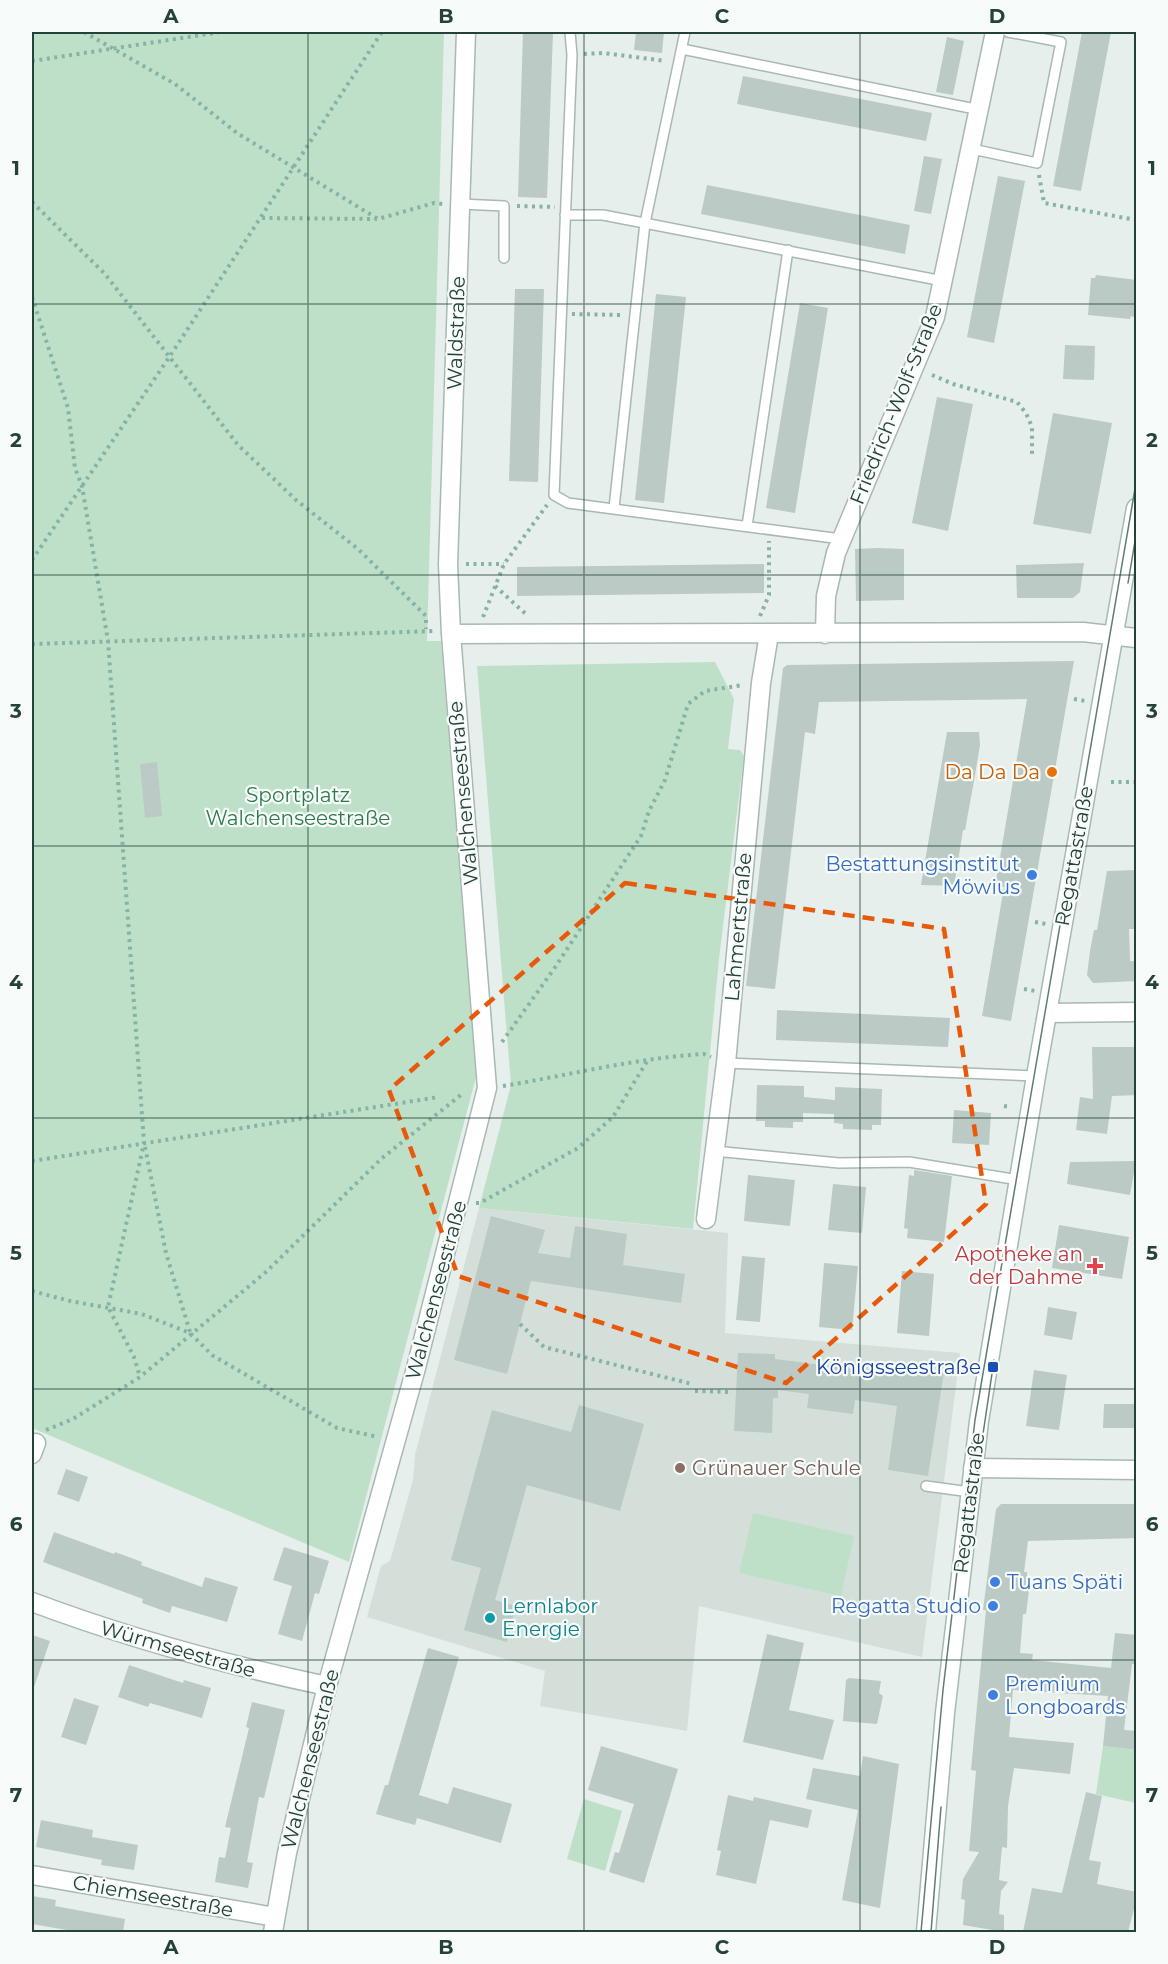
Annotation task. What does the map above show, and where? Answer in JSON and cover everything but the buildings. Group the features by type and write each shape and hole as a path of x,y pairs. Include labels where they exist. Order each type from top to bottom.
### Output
{"street":[{"name":"Waldstraße","path":"451,634 448,564 466,32"},
{"name":"Friedrich-Wolf-Straße","path":"825,634 826,596 841,539 935,317 995,32"},
{"name":"Regattastraße","path":"926,1932 945,1713 973,1468 1036,1076 1137,508"},
{"path":"451,634 1083,632 1137,638"},
{"name":"Walchenseestraße","path":"274,1924 287,1852 327,1686 460,1200 487,1088 487,1065 451,634"},
{"name":"Lahmertstraße","path":"706,1219 726,1063 764,634"},
{"path":"1047,1012 1137,1012"},
{"path":"973,1468 1137,1470"},
{"name":"Würmseestraße","path":"32,1602 166,1648 327,1686"},
{"name":"Chiemseestraße","path":"32,1875 274,1924"}],"lane":[{"path":"570,32 572,55 554,495 568,502 841,539"},
{"path":"614,508 645,223 685,32"},
{"path":"972,149 1037,163 1061,42 1008,32"},
{"path":"682,49 980,110"},
{"path":"460,204 504,206 504,258"},
{"path":"565,211 603,215 943,281"},
{"path":"747,526 788,250"},
{"path":"726,1063 1036,1076"},
{"path":"714,1151 839,1163 909,1162 1019,1180"},
{"path":"926,1486 970,1492"}],"path":[{"path":"84,32 116,48 175,84 237,133 378,219"},
{"path":"32,61 221,32"},
{"path":"32,560 170,356 382,32"},
{"path":"572,55 603,53 678,63"},
{"path":"1037,163 1044,203 1137,220"},
{"path":"32,202 105,274 238,445 296,500 358,549 426,616 426,629"},
{"path":"261,218 378,219 434,203 460,204"},
{"path":"504,206 565,211"},
{"path":"32,297 68,408 75,468 82,486 108,641 144,1143 166,1253 190,1333"},
{"path":"563,314 634,315"},
{"path":"932,375 953,384 1017,402 1026,413 1032,427 1032,454"},
{"path":"484,633 483,616 504,564 554,495"},
{"path":"764,634 760,613 769,595 769,529"},
{"path":"448,564 504,564"},
{"path":"495,586 529,617"},
{"path":"32,644 426,629 451,634"},
{"path":"487,1065 546,977 556,966 641,836 649,811 665,780 688,704 705,691 761,682"},
{"path":"1111,782 1137,782"},
{"path":"487,1088 582,1073 649,1058 704,1054 726,1063"},
{"path":"460,1200 480,1203 578,1148 613,1117 649,1058"},
{"path":"34,1448 48,1427 73,1419 140,1377 266,1272 381,1159 462,1094"},
{"path":"32,1161 439,1097"},
{"path":"1004,1106 1010,1107"},
{"path":"140,1377 134,1357 108,1307 144,1143"},
{"path":"32,1291 70,1301 142,1314 190,1333 212,1354 337,1428 361,1435 395,1439"},
{"path":"520,1324 544,1347 692,1384"},
{"path":"695,1391 732,1392"}],"highlighted area":[{"path":"625,883 944,929 986,1204 786,1383 458,1276 389,1090"}],"shaded area":[{"name":"Grünauer Schule","path":"479,1208 728,1233 725,1333 960,1353 922,1657 699,1606 687,1731 540,1706 545,1671 367,1617 381,1566 390,1561 413,1480 415,1455"}],"green space":[{"name":"Sportplatz Walchenseestraße","path":"32,32 444,32 427,641 441,641 476,1077 349,1562 32,1428"},
{"path":"715,662 734,699 728,749 740,750 744,756 719,959 693,1229 479,1208 511,1085 477,666"},
{"path":"753,1513 854,1536 841,1596 739,1573"},
{"path":"1103,1746 1136,1750 1136,1803 1096,1794"},
{"path":"584,1799 622,1811 605,1871 567,1859"}],"tram line":[{"path":"921,1932 943,1690 975,1420 1136,483"},
{"path":"1128,583 1136,535"},
{"path":"975,1488 994,1360"},
{"path":"931,1932 941,1807"}],"place":[{"name":"Da Da Da","path":"1052,772"},
{"name":"Bestattungsinstitut Möwius","path":"1032,875"},
{"name":"Apotheke an der Dahme","path":"1095,1266"},
{"name":"Königsseestraße","path":"993,1367"},
{"name":"Grünauer Schule","path":"680,1468"},
{"name":"Tuans Späti","path":"995,1582"},
{"name":"Regatta Studio","path":"993,1606"},
{"name":"Lernlabor Energie","path":"490,1618"},
{"name":"Premium Longboards","path":"993,1695"}]}
